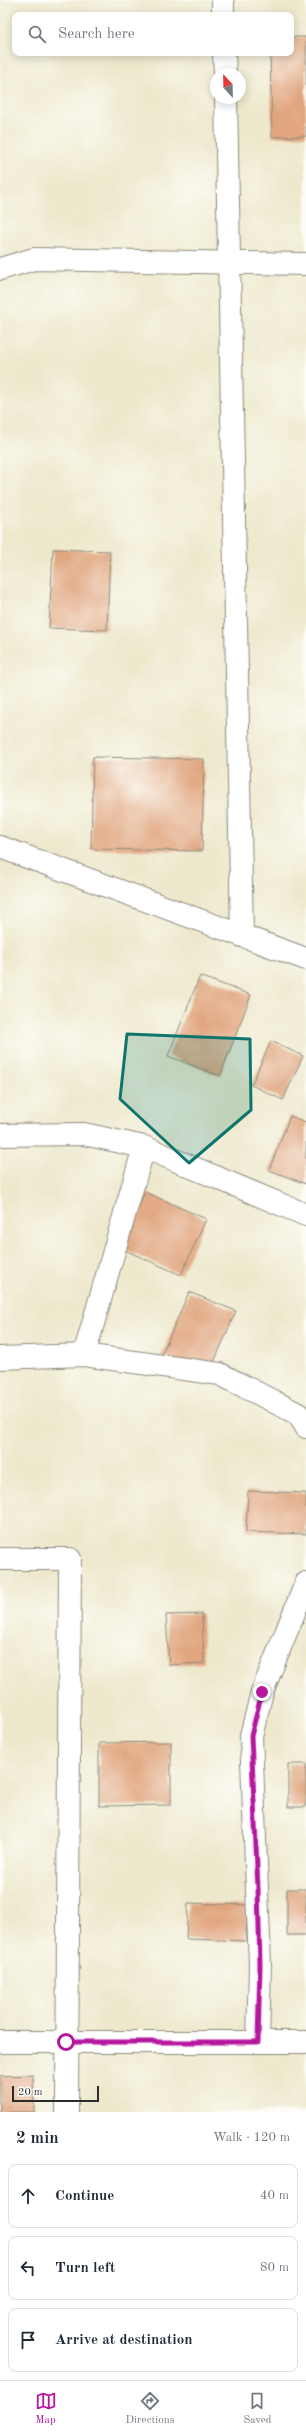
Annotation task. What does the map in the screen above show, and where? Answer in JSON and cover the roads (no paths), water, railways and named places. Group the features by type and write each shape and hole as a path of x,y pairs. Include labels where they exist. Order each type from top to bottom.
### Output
{"street":[{"path":"223,0 223,12"},
{"path":"224,56 225,68"},
{"path":"226,104 242,936"},
{"path":"0,268 34,259 230,264 306,264"},
{"path":"0,847 306,959"},
{"path":"0,1135 84,1134 144,1147 306,1215"},
{"path":"84,1355 144,1147"},
{"path":"0,1358 84,1355 220,1374 298,1414 306,1427"},
{"path":"0,1559 70,1559 66,2042 67,2112"},
{"path":"258,2042 260,1958 251,1736 262,1692 306,1583"},
{"path":"0,2042 306,2042"}]}
